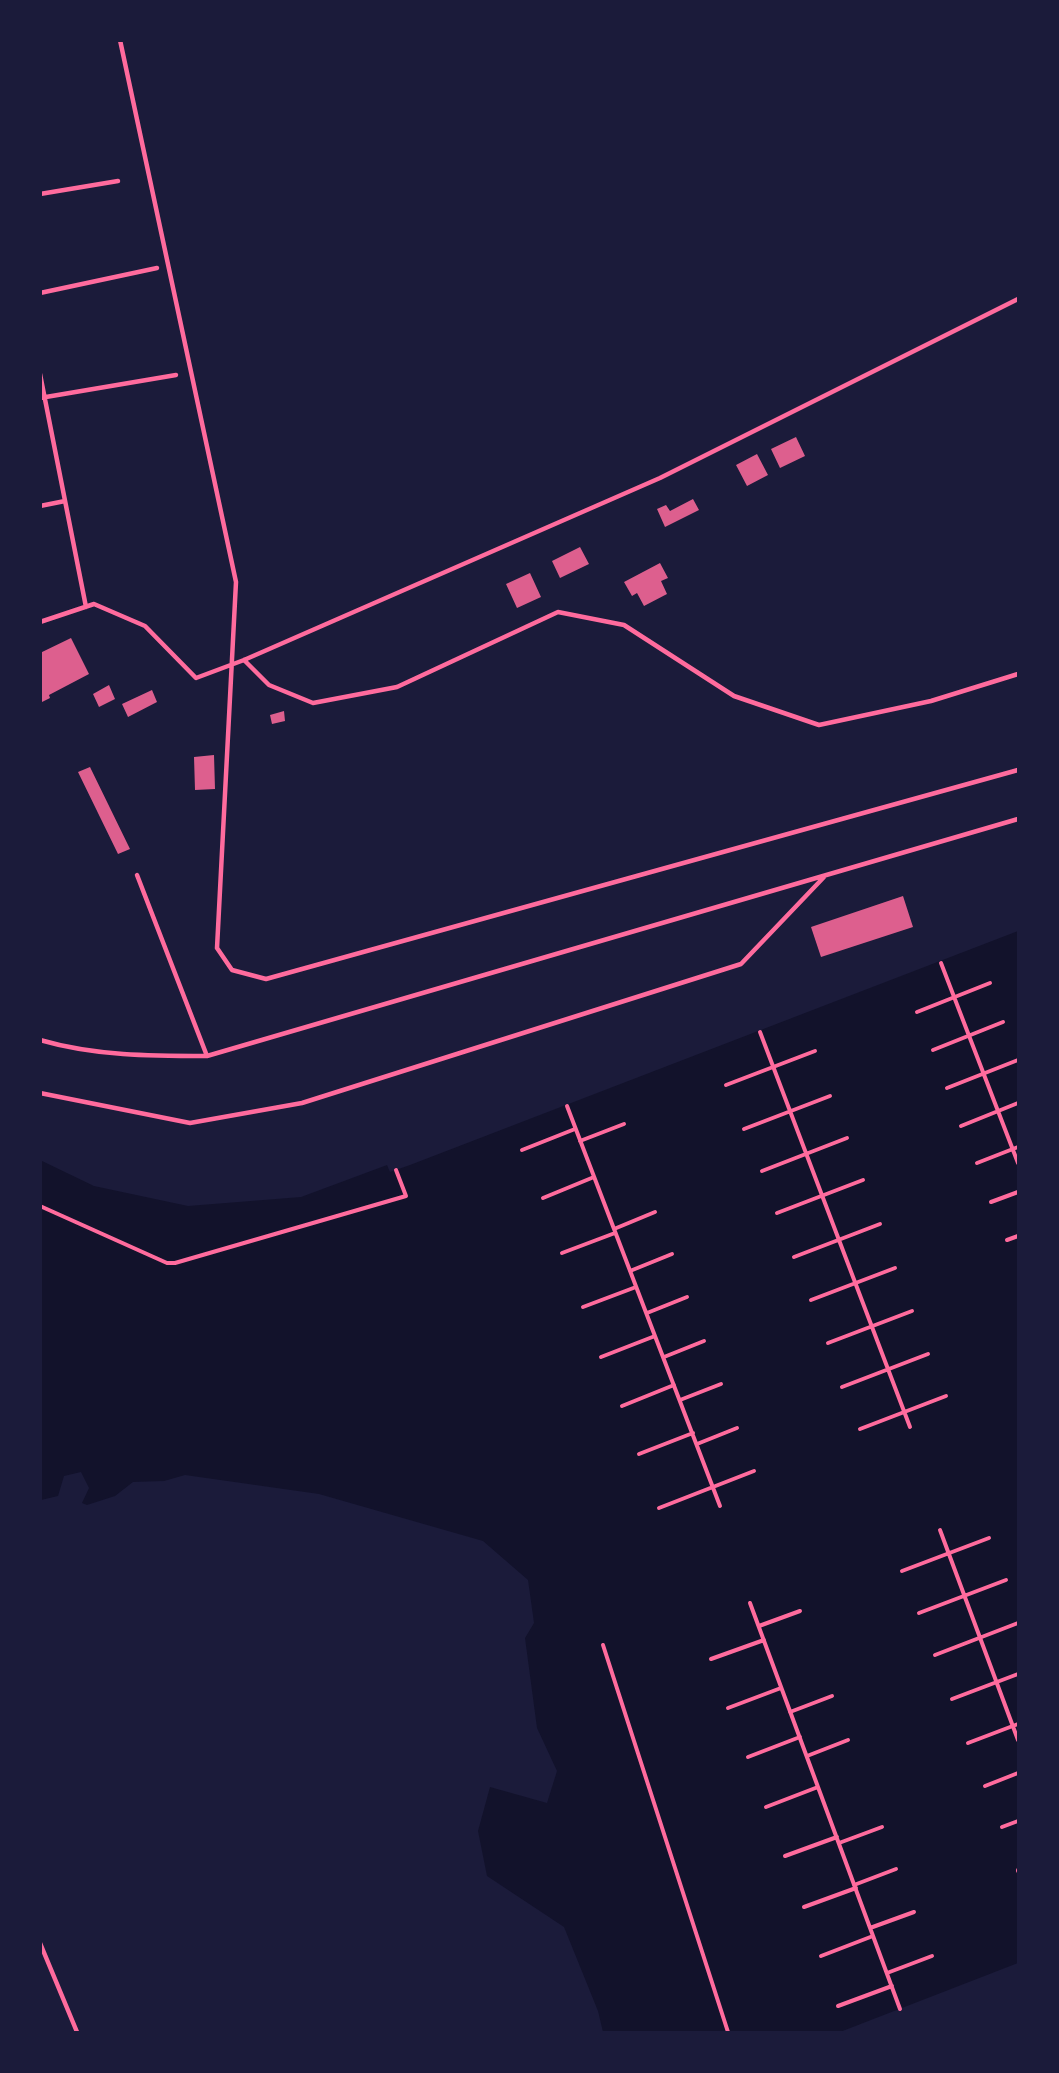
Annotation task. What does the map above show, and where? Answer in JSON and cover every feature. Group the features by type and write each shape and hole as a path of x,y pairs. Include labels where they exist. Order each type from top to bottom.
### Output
{"lane":[{"path":"120,40 236,582 217,948 232,970 266,979 1018,770"},
{"path":"40,195 118,181"},
{"path":"40,293 157,268"},
{"path":"40,621 94,604 146,626 196,678 244,660 660,478 1018,299"},
{"path":"40,374 86,607"},
{"path":"43,398 177,375"},
{"path":"40,506 65,501"},
{"path":"244,660 269,684 313,703 397,687 558,612 624,625 734,696 819,725 931,701 1018,674"},
{"path":"40,1040 72,1050 148,1056 207,1056 1018,819"},
{"path":"137,875 207,1056"},
{"path":"40,1093 190,1123 302,1103 741,964 826,875"},
{"path":"40,1943 77,2032"}],"path":[{"path":"941,963 1018,1163"},
{"path":"916,1012 990,983"},
{"path":"933,1050 1003,1022"},
{"path":"760,1032 910,1427"},
{"path":"726,1084 815,1051"},
{"path":"947,1088 1018,1060"},
{"path":"744,1129 830,1096"},
{"path":"961,1126 1018,1103"},
{"path":"567,1107 720,1506"},
{"path":"580,1141 624,1124"},
{"path":"522,1150 575,1129"},
{"path":"762,1171 847,1138"},
{"path":"977,1163 1018,1147"},
{"path":"40,1206 167,1263 175,1263 406,1196 396,1170"},
{"path":"543,1198 594,1177"},
{"path":"777,1214 863,1180"},
{"path":"991,1202 1018,1192"},
{"path":"562,1253 655,1212"},
{"path":"794,1257 880,1224"},
{"path":"1007,1240 1018,1236"},
{"path":"630,1271 672,1254"},
{"path":"811,1300 895,1268"},
{"path":"583,1308 636,1287"},
{"path":"647,1313 687,1297"},
{"path":"828,1343 912,1311"},
{"path":"601,1357 655,1336"},
{"path":"664,1357 704,1341"},
{"path":"843,1387 928,1354"},
{"path":"680,1400 721,1384"},
{"path":"622,1406 674,1385"},
{"path":"860,1430 946,1396"},
{"path":"697,1444 737,1428"},
{"path":"639,1454 693,1433"},
{"path":"659,1508 754,1471"},
{"path":"940,1530 1018,1740"},
{"path":"902,1570 989,1538"},
{"path":"919,1613 1006,1580"},
{"path":"750,1603 900,2009"},
{"path":"759,1626 800,1611"},
{"path":"935,1655 1018,1623"},
{"path":"711,1659 764,1640"},
{"path":"603,1645 728,2032"},
{"path":"952,1699 1018,1674"},
{"path":"728,1708 782,1688"},
{"path":"790,1712 832,1696"},
{"path":"968,1743 1018,1724"},
{"path":"748,1756 800,1737"},
{"path":"807,1756 848,1740"},
{"path":"985,1786 1018,1773"},
{"path":"766,1807 818,1787"},
{"path":"1002,1827 1018,1821"},
{"path":"839,1843 882,1827"},
{"path":"785,1856 837,1837"},
{"path":"804,1907 896,1869"},
{"path":"870,1928 914,1912"},
{"path":"821,1956 873,1936"},
{"path":"887,1973 932,1956"},
{"path":"838,2006 892,1986"}],"shaded area":[{"path":"1018,931 1018,1963 840,2032 603,2032 598,2011 564,1927 487,1876 478,1831 490,1787 547,1803 557,1771 537,1728 525,1638 534,1623 528,1580 483,1541 319,1494 185,1475 164,1481 133,1482 115,1496 87,1505 82,1503 89,1488 81,1472 64,1476 58,1496 41,1500 40,1160 94,1186 188,1206 301,1197 387,1165 390,1172 410,1165"}],"building":[{"path":"796,437 805,456 780,468 771,449"},
{"path":"757,454 768,475 747,486 736,465"},
{"path":"693,499 699,510 665,527 657,509 666,505 670,511"},
{"path":"580,547 589,564 560,578 552,561"},
{"path":"660,563 668,578 661,581 667,594 644,606 637,593 632,596 624,582"},
{"path":"530,573 541,597 517,608 506,584"},
{"path":"71,638 89,674 49,695 50,698 40,703 40,653"},
{"path":"109,685 115,699 99,707 93,694"},
{"path":"152,690 157,702 128,717 122,704"},
{"path":"284,711 285,721 272,724 270,715"},
{"path":"214,755 215,789 195,790 194,757"},
{"path":"90,767 130,849 118,854 78,772"},
{"path":"903,896 913,927 821,957 811,927"}]}
